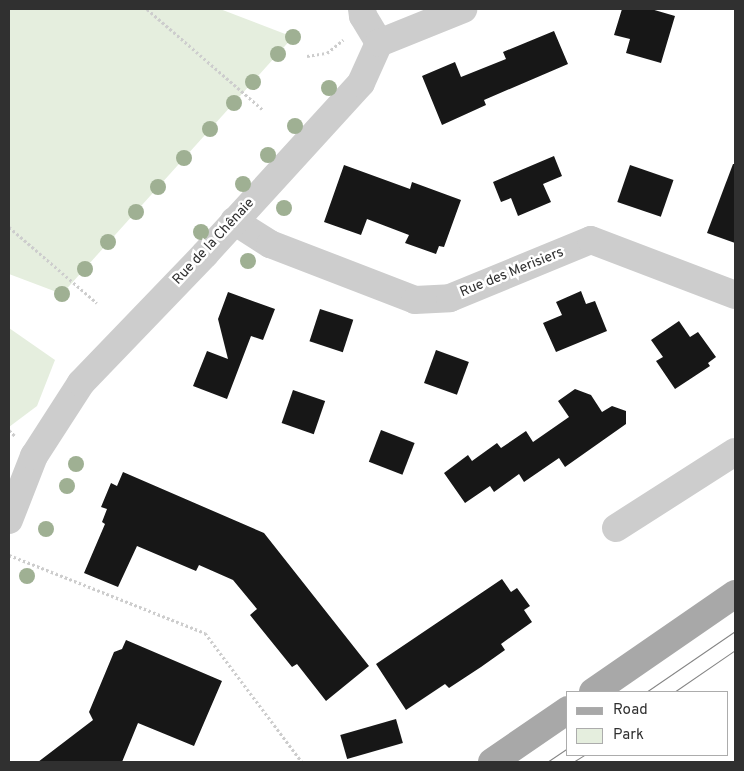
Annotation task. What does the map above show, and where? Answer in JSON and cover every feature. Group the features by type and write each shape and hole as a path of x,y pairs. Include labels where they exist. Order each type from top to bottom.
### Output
{"main road":[{"path":"594,691 735,594"},
{"path":"492,762 566,711"}],"street":[{"path":"362,12 379,44 463,9"},
{"name":"Rue de la Chênaie","path":"9,520 34,456 80,383 234,221 361,83 379,44"},
{"name":"Rue des Merisiers","path":"234,221 270,244 415,300 450,298 592,240 735,295"},
{"path":"616,528 735,452"}],"path":[{"path":"147,9 263,110"},
{"path":"307,56 326,53 342,42 362,12"},
{"path":"9,227 97,304"},
{"path":"9,555 205,633 302,762"}],"green space":[{"path":"9,9 220,9 293,37 62,294 9,274"},
{"path":"9,328 55,360 37,406 9,427"}],"building":[{"path":"622,9 651,9 675,16 661,63 626,53 630,39 614,35"},
{"path":"554,31 568,64 484,100 486,105 442,125 422,76 455,62 461,77 506,59 503,52"},
{"path":"554,156 562,176 543,184 551,202 518,216 511,198 501,202 493,182"},
{"path":"733,164 735,164 735,243 707,233"},
{"path":"344,165 410,189 412,182 461,200 444,247 439,246 436,254 405,243 409,235 367,219 361,235 324,222"},
{"path":"630,165 673,180 661,217 617,202"},
{"path":"581,291 586,304 595,301 607,331 556,352 543,323 562,315 556,302"},
{"path":"228,292 275,309 263,340 251,336 227,399 193,386 207,351 228,359 218,319"},
{"path":"320,309 353,320 343,352 309,341"},
{"path":"679,321 690,337 698,332 716,357 708,363 710,366 675,389 656,361 663,357 651,340"},
{"path":"436,350 469,362 457,395 424,383"},
{"path":"575,389 591,395 602,412 612,406 626,411 626,424 565,467 559,458 524,482 519,474 494,492 490,486 465,503 444,473 468,455 472,461 497,443 501,448 526,431 533,442 569,417 558,401"},
{"path":"293,390 325,401 314,434 282,423"},
{"path":"381,430 415,443 402,475 369,462"},
{"path":"123,472 264,533 369,666 326,701 297,664 292,667 250,615 257,609 233,580 199,565 196,571 137,546 118,587 84,573 105,524 102,522 107,509 101,507 111,483 117,486"},
{"path":"502,579 511,592 517,588 530,606 524,610 532,622 501,644 505,650 481,667 449,688 445,684 406,710 376,664"},
{"path":"126,640 222,681 194,746 138,723 122,762 38,762 93,720 89,712 114,652 122,649"},
{"path":"396,719 403,743 347,759 340,735"}],"tram line":[{"path":"647,691 735,631"},
{"path":"675,691 735,650"},
{"path":"547,762 566,749"},
{"path":"573,762 582,756"}]}
